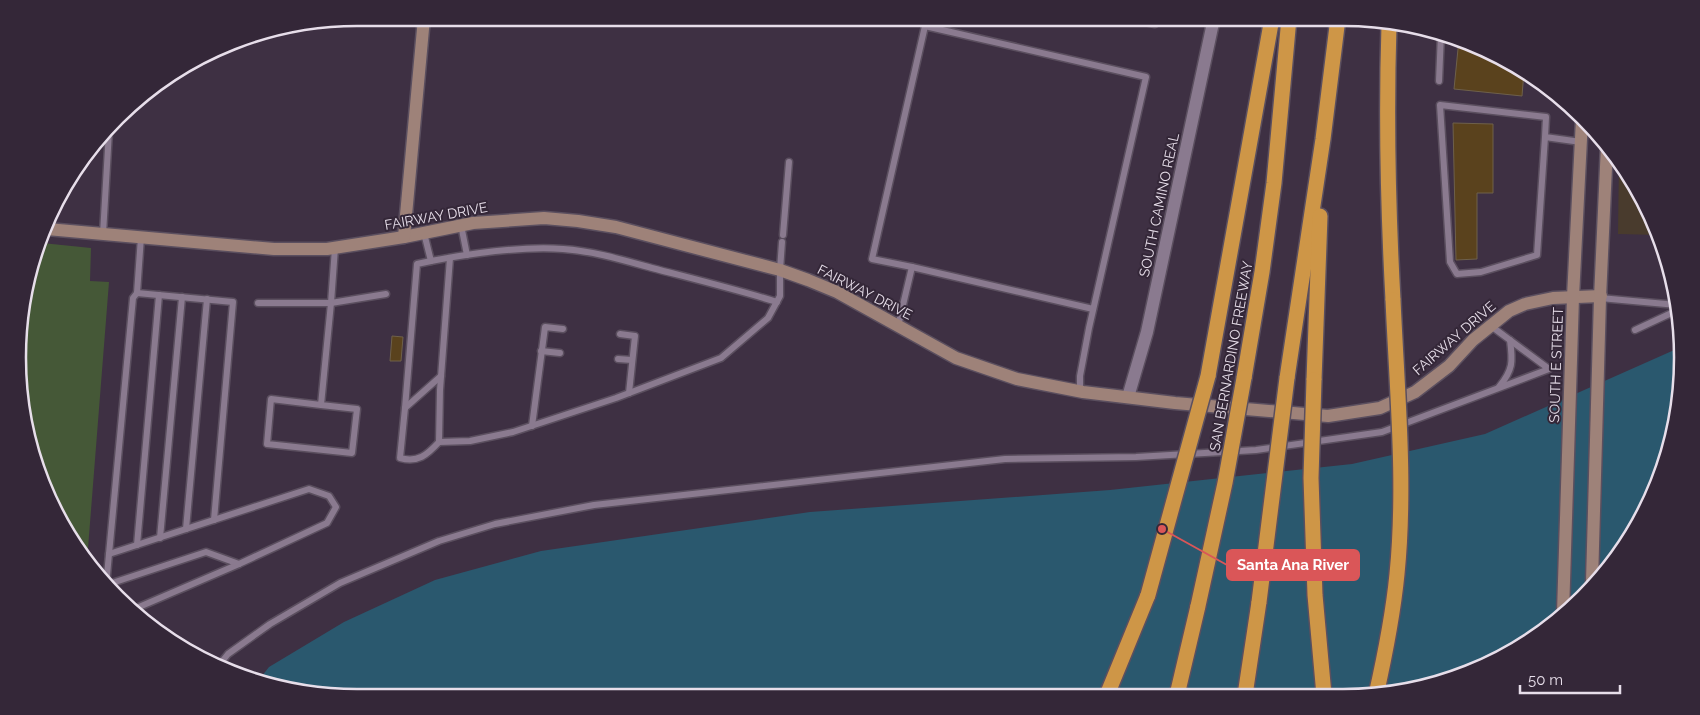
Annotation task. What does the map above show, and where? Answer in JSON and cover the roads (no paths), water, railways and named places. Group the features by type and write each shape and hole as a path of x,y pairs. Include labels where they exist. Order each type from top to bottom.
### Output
{"highway":[{"path":"1120,689 1148,595 1208,376 1271,26"},
{"name":"SAN BERNARDINO FREEWAY","path":"1178,689 1225,483 1262,272 1274,183 1288,26"},
{"path":"1246,689 1267,544 1287,378 1323,139 1337,26"},
{"path":"1378,687 1392,618 1397,574 1400,516 1400,458 1389,219 1386,95 1389,30"},
{"path":"1323,139 1311,478 1315,595 1323,689"},
{"path":"1109,689 1148,595"}],"street":[{"path":"404,237 423,26"},
{"name":"SOUTH CAMINO REAL","path":"1128,397 1147,332 1212,26"},
{"name":"SOUTH E STREET","path":"1563,605 1573,297 1582,128"},
{"path":"1592,576 1598,354 1606,158"},
{"name":"FAIRWAY DRIVE","path":"52,229 274,249 334,248 404,237 473,223 544,218 578,221 616,227 780,270 808,280 837,292 956,358 1017,379 1080,391 1175,403 1328,416 1380,408 1415,392 1449,366 1473,340 1509,311 1525,304 1553,298 1600,297"}],"lane":[{"path":"1080,391 1080,376 1093,309 1146,76 925,26 872,259 1093,309"},
{"path":"1439,81 1441,42"},
{"path":"1440,105 1546,117 1545,137 1537,255 1480,272 1457,274 1450,262 1440,105"},
{"path":"1545,137 1581,142"},
{"path":"103,234 109,138"},
{"path":"783,234 790,162"},
{"path":"461,225 467,255"},
{"path":"424,233 431,261"},
{"path":"107,575 132,298 136,293 141,238"},
{"path":"438,442 470,441 513,432 629,393 721,358 768,318 777,302 780,296 782,242"},
{"path":"321,405 331,303 334,248"},
{"path":"450,258 438,442 427,455 408,460 400,458 406,408 417,264 431,261 467,255 512,250 562,249 586,252 720,284 777,302"},
{"path":"898,326 912,267"},
{"path":"136,293 233,302 214,520"},
{"path":"258,303 331,303 386,294"},
{"path":"137,546 159,295"},
{"path":"160,538 182,297"},
{"path":"1600,297 1669,304"},
{"path":"186,530 207,299"},
{"path":"1634,330 1671,313"},
{"path":"223,660 228,654 270,624 340,583 439,541 495,524 594,505 1005,459 1136,456 1256,450 1382,432 1548,369 1491,326"},
{"path":"532,426 545,327 563,329"},
{"path":"620,334 634,336 629,393"},
{"path":"1498,388 1512,367 1510,340"},
{"path":"541,351 560,353"},
{"path":"618,359 632,360"},
{"path":"406,408 441,376"},
{"path":"271,399 321,405 357,409 352,453 266,444 271,399"},
{"path":"109,554 309,489 329,496 336,507 327,523 239,564 139,607"},
{"path":"115,583 206,552 239,564"}],"water":[{"path":"1674,350 1671,401 1662,443 1649,484 1618,542 1592,576 1561,607 1527,633 1489,655 1449,671 1407,682 1386,686 1342,689 358,689 314,686 263,674 269,667 344,622 435,580 541,551 810,512 1110,490 1352,464 1485,434"}],"place":[{"name":"Santa Ana River","path":"1162,529"}]}
